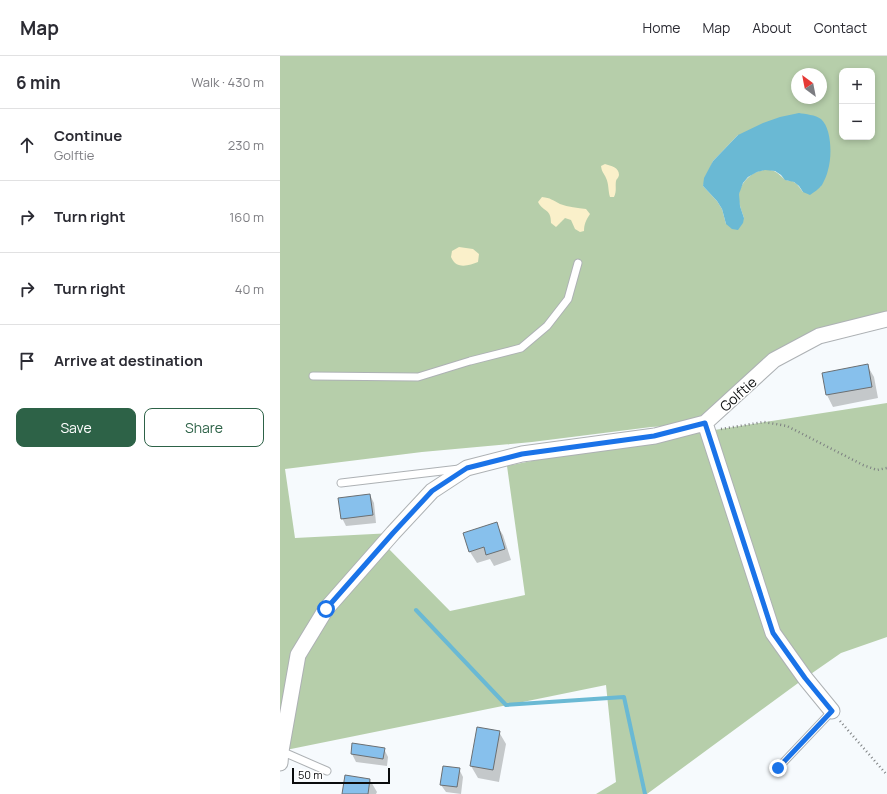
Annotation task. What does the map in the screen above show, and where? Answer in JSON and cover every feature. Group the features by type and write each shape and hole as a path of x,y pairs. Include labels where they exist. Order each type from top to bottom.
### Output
{"street":[{"name":"Golftie","path":"280,755 298,655 326,609 432,491 467,468 522,454 654,436 707,427 774,360 819,336 887,319"},
{"path":"707,427 773,633 805,678 832,711"}],"lane":[{"path":"313,376 418,377 470,361 522,348 547,326 568,299 578,263"},
{"path":"341,483 467,468"},
{"path":"778,768 832,711"},
{"path":"280,755 328,771"}],"path":[{"path":"707,427 764,422 787,426 863,465 877,470 887,468"},
{"path":"832,711 887,775"}],"green space":[{"path":"280,56 887,56 887,319 774,360 708,431 887,403 887,637 841,653 647,794 596,794 616,782 606,685 281,751 280,763","holes":["738,135 821,186 803,192 795,183 786,180 774,171 763,170 757,172 747,178 739,193 739,203 744,218 726,224 722,209 717,201 703,186 713,161","702,424 655,436 507,466 525,595 450,611 384,544 393,533 295,538 285,469 422,452 532,442 651,427"]}],"sand":[{"path":"605,164 614,167 619,172 614,197 610,197 607,180 602,172 601,166"},
{"path":"542,197 563,205 586,209 590,214 584,226 584,231 580,232 575,229 571,220 565,218 556,227 551,223 550,215 538,202"},
{"path":"459,247 473,249 479,254 478,262 463,266 457,265 451,257 452,251"}],"water":[{"path":"799,113 821,119 827,129 830,143 830,158 828,172 822,185 810,195 803,192 794,182 785,180 775,171 765,170 757,172 748,177 743,183 739,194 740,206 744,218 743,223 738,230 732,229 726,224 722,209 717,201 703,186 704,178 713,161 738,135 763,123 780,117"}],"building":[{"path":"868,364 872,387 826,395 822,373"},
{"path":"370,494 373,515 341,519 338,498"},
{"path":"497,522 505,549 486,555 484,547 469,552 463,533"},
{"path":"477,727 500,731 493,770 470,766"},
{"path":"352,743 385,748 383,759 351,754"},
{"path":"443,766 460,768 457,787 440,785"},
{"path":"345,775 370,779 368,794 342,794"}],"waterway":[{"path":"416,610 506,705 624,697 645,794"}],"route":[{"path":"326,609 432,491 467,468 522,454 654,436 705,423 773,633 805,678 832,711 778,768"}]}
